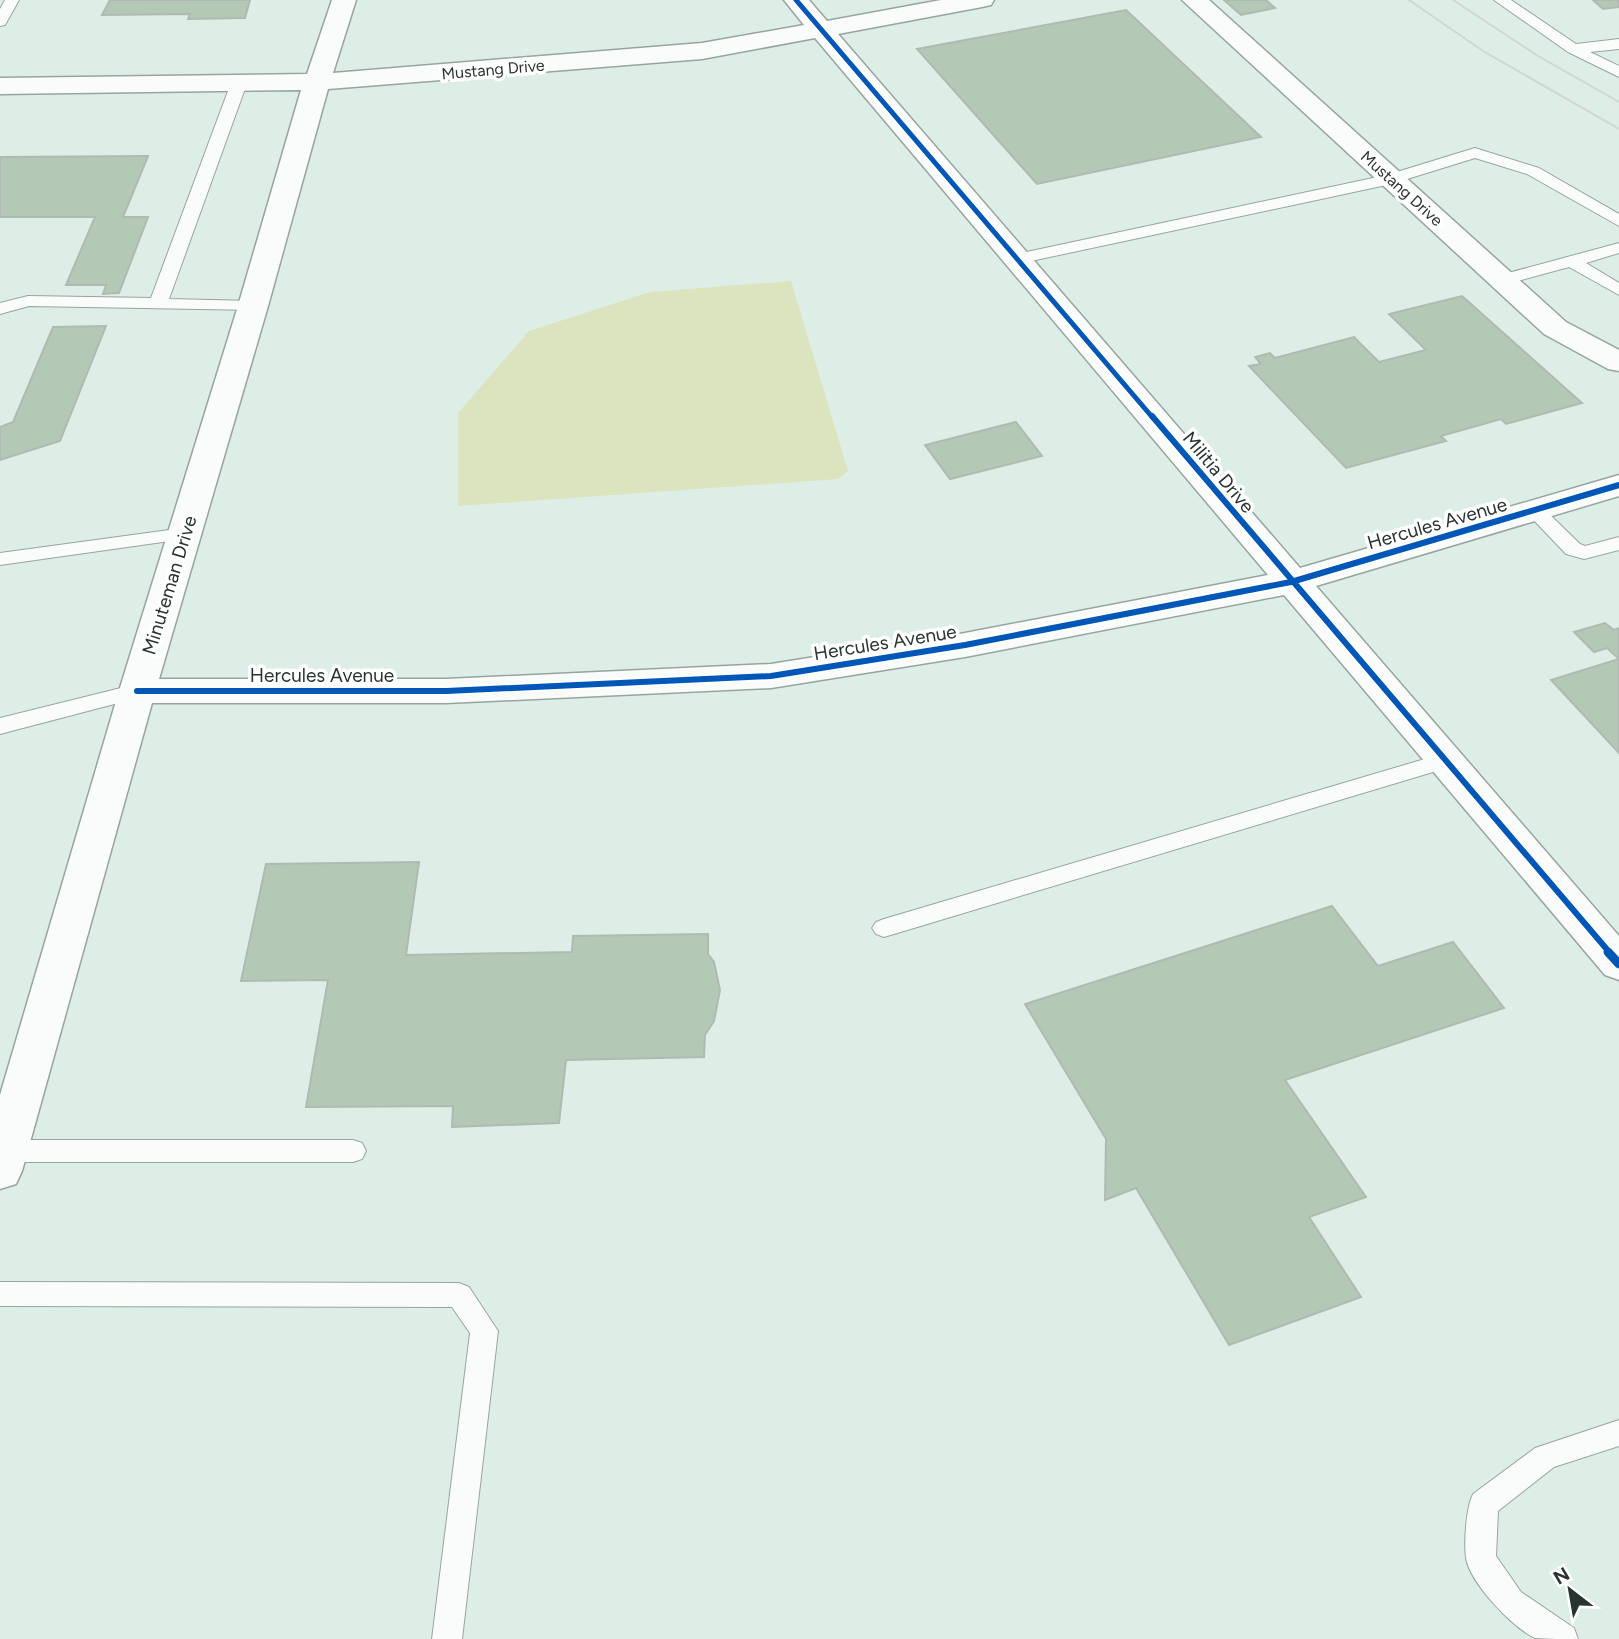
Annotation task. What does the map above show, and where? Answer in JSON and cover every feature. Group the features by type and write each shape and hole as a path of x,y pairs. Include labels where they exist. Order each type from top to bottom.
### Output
{"street":[{"name":"Minuteman Drive","path":"3,1161 137,691 253,306 301,131 344,0"},
{"name":"Militia Drive","path":"796,0 1619,964"},
{"name":"Mustang Drive","path":"0,86 318,82 456,73 702,51 822,29 892,8 982,0"},
{"name":"Mustang Drive","path":"1195,0 1555,328 1619,362"},
{"name":"Hercules Avenue","path":"137,691 446,691 771,676 965,645 1291,582 1619,485"}],"lane":[{"path":"0,22 12,0"},
{"path":"1502,0 1573,50 1619,72"},
{"path":"1573,50 1619,44"},
{"path":"158,304 239,83"},
{"path":"1017,259 1391,179 1475,153 1533,171 1619,221"},
{"path":"1503,280 1619,248"},
{"path":"1571,261 1619,290"},
{"path":"0,309 28,301 253,306"},
{"path":"1534,510 1573,549 1584,553 1619,543"},
{"path":"0,559 184,534"},
{"path":"0,726 137,691"},
{"path":"884,928 1444,761"},
{"path":"3,1161 353,1151"},
{"path":"0,1294 459,1294 484,1331 447,1639"},
{"path":"1563,1639 1510,1602 1481,1559 1483,1504 1545,1457 1619,1433"}],"green space":[{"path":"791,281 848,471 838,479 458,506 458,413 529,331 650,292"}],"building":[{"path":"110,0 250,0 245,18 188,19 190,14 102,15"},
{"path":"1224,0 1266,0 1275,8 1241,15"},
{"path":"1593,0 1619,0 1619,7 1603,9"},
{"path":"1126,10 1261,137 1037,184 917,49"},
{"path":"148,156 123,217 148,217 119,293 103,294 106,285 66,285 95,217 0,217 0,157"},
{"path":"1462,296 1582,403 1506,424 1501,419 1441,436 1446,441 1346,468 1249,366 1261,364 1255,357 1270,353 1275,358 1354,337 1379,362 1426,350 1389,314"},
{"path":"106,326 60,441 0,460 0,427 13,422 53,327"},
{"path":"1016,422 1042,456 950,479 925,445"},
{"path":"1605,623 1614,630 1619,628 1619,659 1607,648 1594,652 1574,632"},
{"path":"1619,659 1619,753 1551,680"},
{"path":"419,862 406,955 572,952 573,936 708,934 708,954 714,962 720,990 714,1021 705,1035 704,1057 566,1060 559,1123 452,1127 453,1106 306,1107 328,980 241,981 266,864"},
{"path":"1332,906 1378,966 1453,942 1504,1008 1285,1080 1366,1197 1309,1217 1361,1297 1229,1345 1136,1188 1105,1200 1106,1139 1025,1004"}],"tram line":[{"path":"1409,0 1483,51 1619,129"},
{"path":"1453,0 1538,56 1619,102"}],"cycle path":[{"path":"796,0 1619,964"},
{"path":"137,691 446,691 771,676 965,645 1291,582 1619,485"}]}
